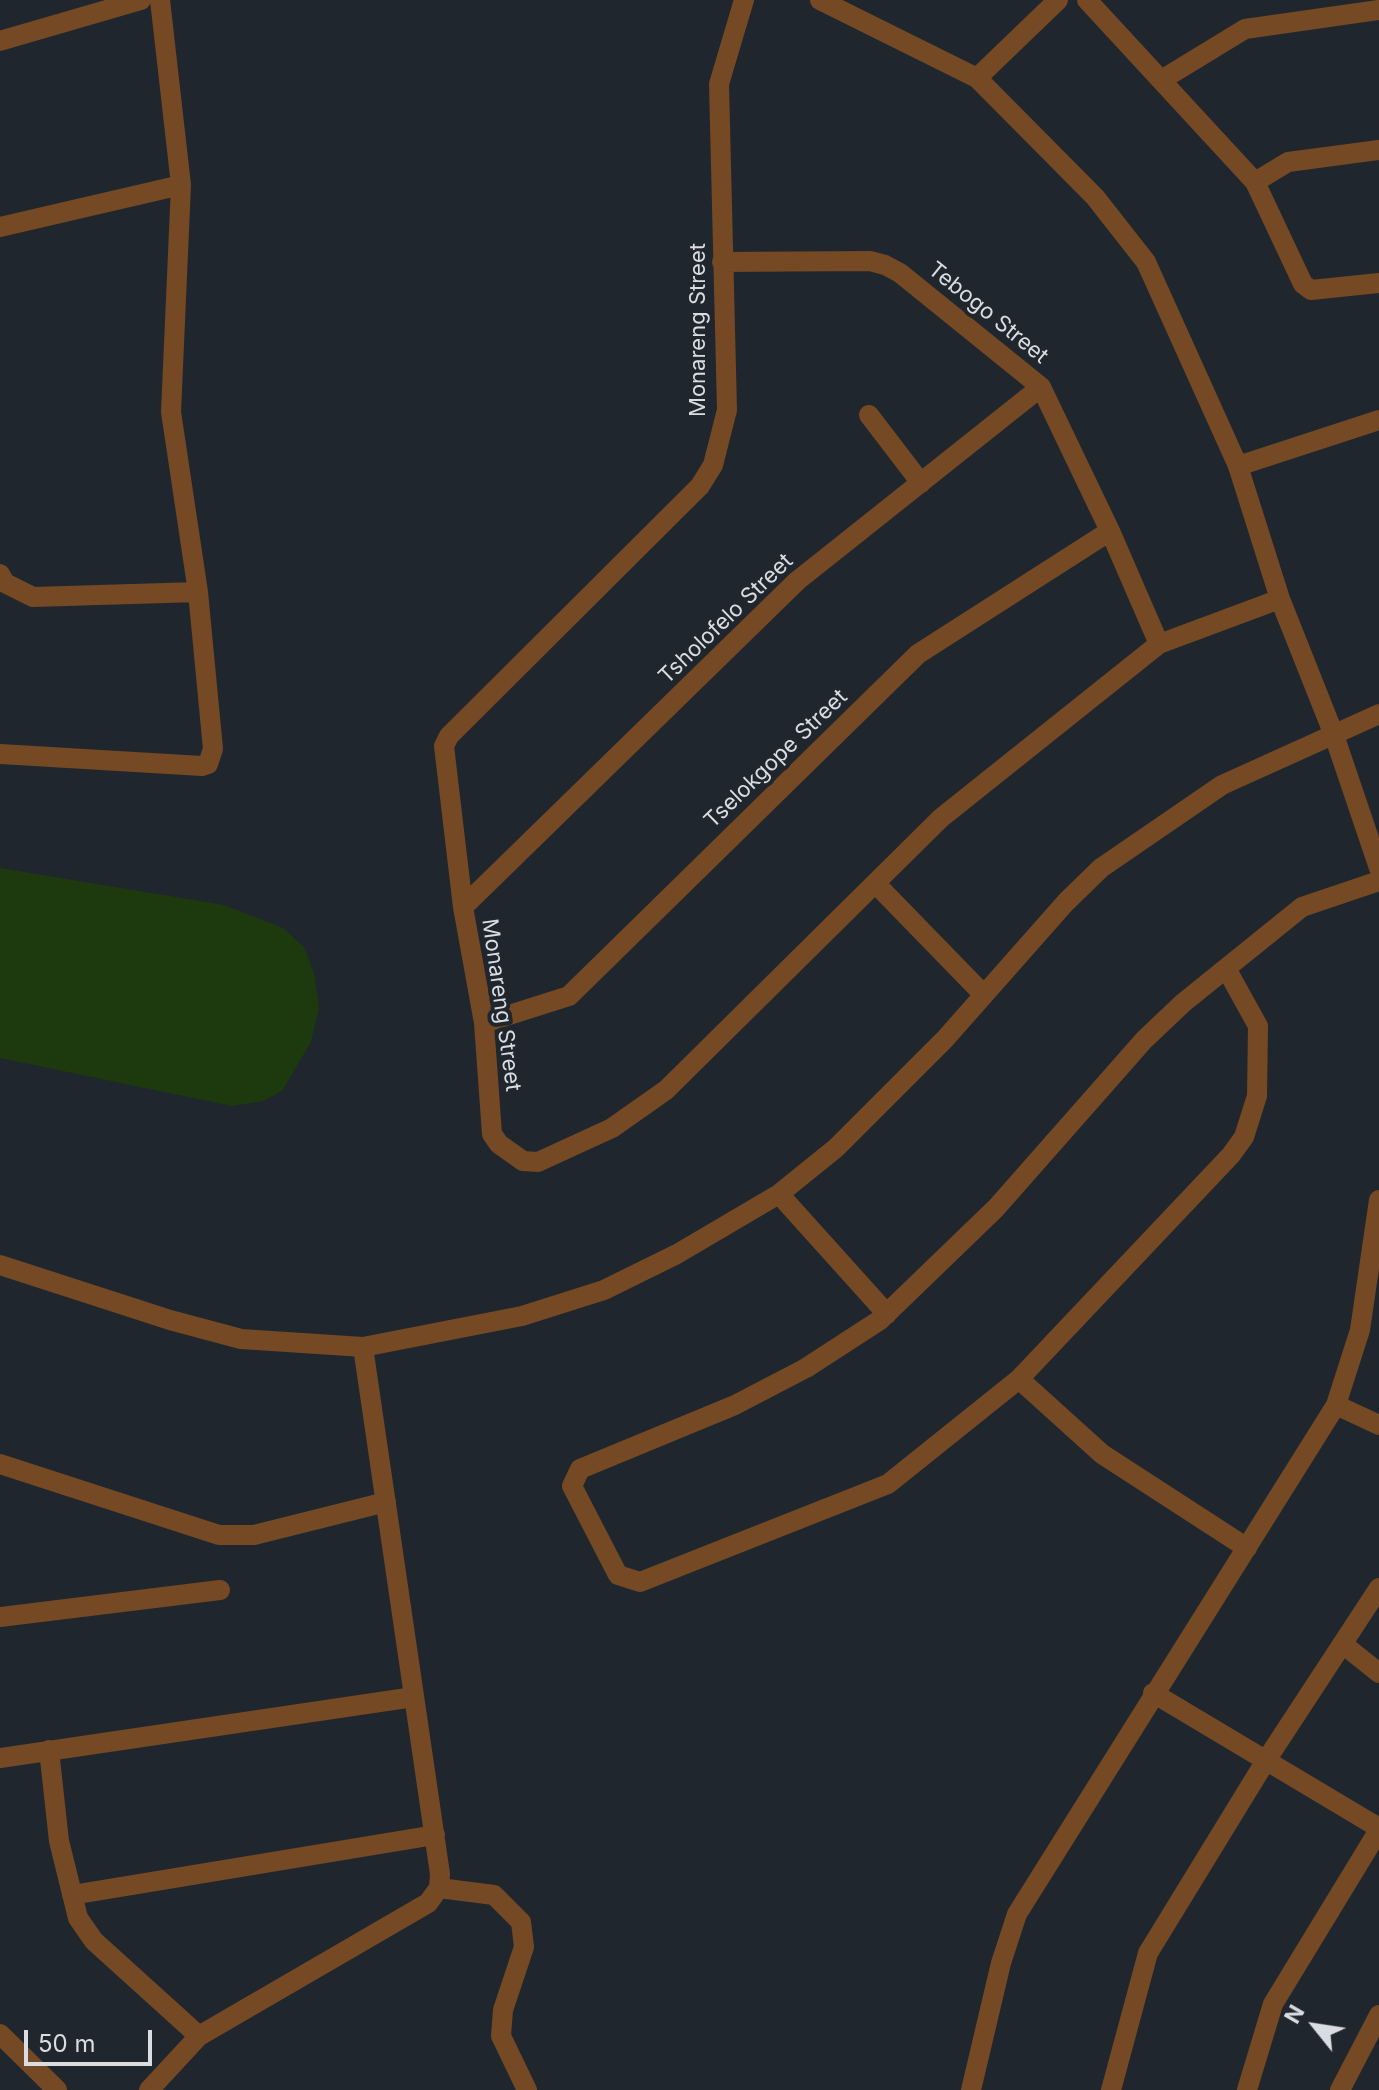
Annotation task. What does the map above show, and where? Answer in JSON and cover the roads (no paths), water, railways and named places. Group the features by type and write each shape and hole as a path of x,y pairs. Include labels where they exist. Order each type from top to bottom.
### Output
{"street":[{"path":"0,41 141,0"},
{"path":"0,754 208,764 213,749 198,592 171,412 181,185 160,0"},
{"name":"Monareng Street","path":"744,0 719,84 727,410 707,477 449,736 444,746 463,907 484,1023 492,1134 511,1155 538,1162 612,1128 666,1090 941,818 1159,644 1280,599"},
{"path":"820,0 977,78 1095,197 1146,262 1238,466 1280,599 1334,735 1379,868"},
{"path":"977,78 1058,0"},
{"path":"1087,0 1255,182 1306,287 1311,290 1379,283"},
{"path":"1163,79 1245,29 1379,10"},
{"path":"1255,182 1288,162 1379,150"},
{"path":"0,227 181,185"},
{"name":"Tebogo Street","path":"722,262 870,261 885,265 900,273 1041,387 1110,531 1159,644"},
{"name":"Tsholofelo Street","path":"463,907 797,581 1041,387"},
{"path":"869,415 921,483"},
{"path":"1238,466 1379,421"},
{"name":"Tselokgope Street","path":"484,1023 569,996 918,654 1110,531"},
{"path":"0,574 5,583 33,597 198,592"},
{"path":"0,1265 170,1320 241,1339 363,1347 522,1316 604,1290 677,1254 779,1194 836,1148 945,1039 1101,868 1222,785 1379,714"},
{"path":"1227,970 1258,1026 1257,1096 1244,1137 1231,1155 1019,1379 888,1484 640,1582 618,1575 572,1486 580,1469 735,1405 806,1368 887,1314 1025,1177 1144,1040 1183,1003 1302,907 1379,881"},
{"path":"876,884 983,994"},
{"path":"779,1194 887,1314"},
{"path":"971,2090 1010,1928 1153,1693 1336,1405 1360,1330 1379,1200"},
{"path":"149,2090 199,2036 428,1903 439,1888 435,1835 363,1347"},
{"path":"1019,1379 1102,1454 1247,1548"},
{"path":"1336,1405 1379,1425"},
{"path":"0,1464 219,1535 254,1535 386,1502"},
{"path":"1111,2090 1148,1953 1265,1762 1379,1588"},
{"path":"0,1617 220,1590"},
{"path":"1344,1645 1379,1673"},
{"path":"1153,1693 1379,1829 1273,2004 1247,2090"},
{"path":"0,1758 414,1697"},
{"path":"49,1750 59,1841 78,1918 94,1941 199,2036"},
{"path":"72,1895 435,1835"},
{"path":"439,1888 494,1895 521,1922 524,1947 503,2010 501,2036 527,2090"},
{"path":"1340,2090 1379,2015"},
{"path":"0,2034 57,2090"}]}
